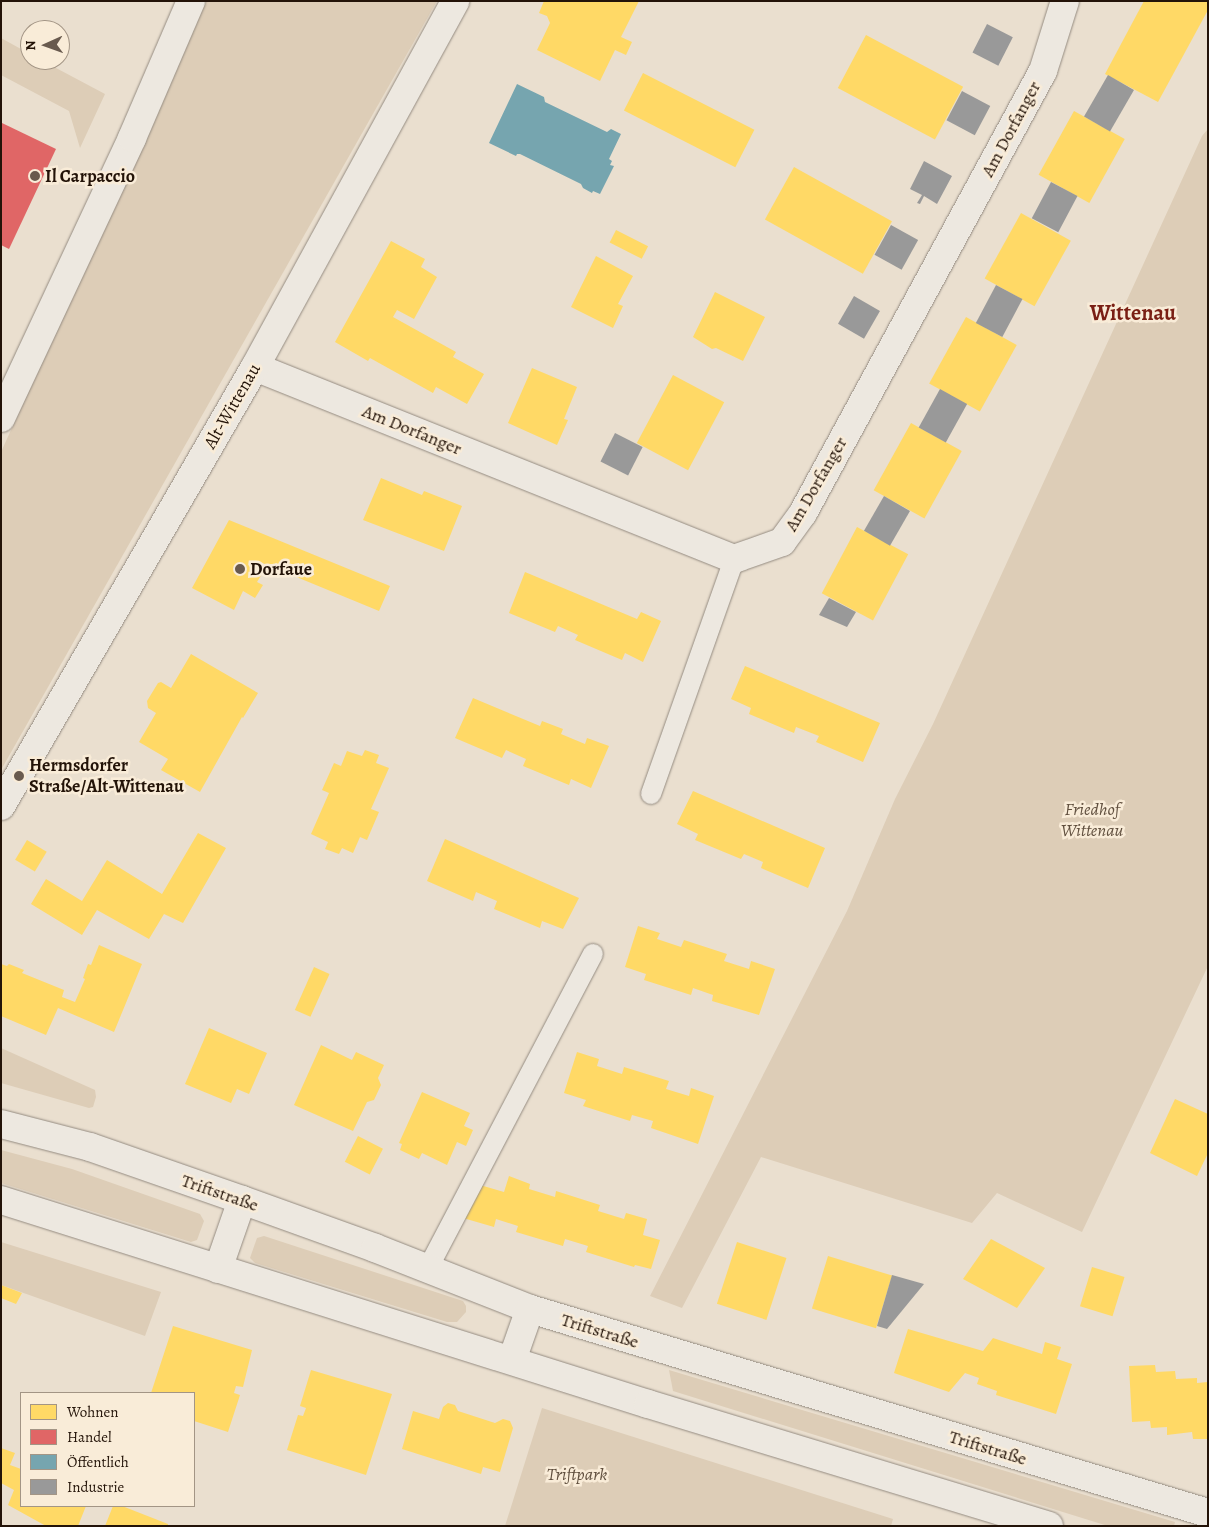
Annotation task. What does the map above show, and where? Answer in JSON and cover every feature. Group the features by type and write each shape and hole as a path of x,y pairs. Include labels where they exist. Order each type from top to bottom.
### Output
{"main road":[{"path":"1,418 132,138 192,1"},
{"name":"Alt-Wittenau","path":"1,806 255,367 455,1"},
{"name":"Am Dorfanger","path":"255,367 734,559 782,542 803,513 1043,71 1065,1"},
{"name":"Triftstraße","path":"1,1124 90,1148 242,1200 375,1248 530,1309 1208,1513"},
{"path":"1,1200 1049,1526"},
{"path":"218,1269 242,1200"},
{"path":"512,1360 530,1309"}],"lane":[{"path":"651,794 734,559"},
{"path":"427,1270 593,954"}],"green space":[{"path":"206,1 437,1 1,770 1,452"},
{"path":"1,38 20,48 20,70 60,70 105,94 80,148 69,111 1,75"},
{"name":"Friedhof Wittenau","path":"1208,129 1208,966 1082,1232 997,1193 972,1223 761,1157 682,1308 650,1296 847,911 895,799 933,724 1202,136"},
{"path":"1,1048 95,1090 96,1097 93,1107 89,1108 1,1083"},
{"path":"1,1150 72,1169 200,1214 204,1221 197,1240 191,1242 1,1183"},
{"path":"264,1236 463,1301 466,1306 466,1312 457,1322 447,1322 255,1263 250,1258 257,1238"},
{"path":"1,1242 161,1292 145,1336 1,1285"},
{"path":"669,1370 1175,1522 1174,1526 1108,1526 673,1391"},
{"name":"Triftpark","path":"542,1408 893,1519 891,1526 505,1526"}],"building: Wohnen":[{"path":"544,1 639,1 621,37 632,42 626,55 615,50 600,81 537,50 550,23 547,16 539,13"},
{"path":"1144,1 1208,1 1208,10 1158,102 1105,74"},
{"path":"866,35 963,87 935,140 838,88"},
{"path":"643,73 754,130 735,167 624,110"},
{"path":"1074,111 1125,139 1089,203 1039,175"},
{"path":"794,167 892,221 863,274 765,219"},
{"path":"1021,213 1071,241 1034,306 985,279"},
{"path":"616,230 648,246 642,259 610,242"},
{"path":"391,241 425,259 421,267 437,277 414,319 397,310 393,317 456,352 453,357 484,374 467,404 436,387 433,393 370,358 368,361 335,342"},
{"path":"596,256 633,276 618,304 623,306 613,328 571,307"},
{"path":"715,292 765,317 743,361 716,348 712,349 693,337"},
{"path":"966,317 1017,345 980,412 929,383"},
{"path":"532,368 577,387 564,419 568,420 557,445 508,423"},
{"path":"673,375 724,402 688,470 637,443"},
{"path":"911,423 962,451 924,518 874,490"},
{"path":"381,478 422,495 424,491 462,506 444,551 363,520"},
{"path":"229,520 390,586 379,611 260,562 256,571 262,574 257,582 263,585 255,598 243,591 234,610 192,588"},
{"path":"857,527 908,554 873,620 822,593"},
{"path":"525,572 637,619 641,612 661,621 643,662 625,653 622,660 575,640 578,635 558,626 555,632 509,613"},
{"path":"191,654 258,693 242,717 200,792 161,770 168,759 139,742 156,713 148,708 147,701 158,683 161,682 171,688"},
{"path":"745,666 880,723 863,762 816,742 819,736 796,727 794,733 749,714 751,708 731,699"},
{"path":"473,698 540,726 542,721 563,729 561,734 585,744 587,738 609,746 591,788 571,779 569,785 523,766 526,759 506,750 502,758 455,738"},
{"path":"365,750 379,755 376,763 389,768 371,809 379,812 367,840 360,837 353,853 342,848 339,854 325,849 328,842 311,834 329,793 322,790 334,763 341,766 347,751 362,756"},
{"path":"693,791 825,848 808,888 761,868 763,862 744,854 741,859 695,840 698,834 677,824"},
{"path":"198,833 226,848 183,923 164,914 149,939 97,910 82,935 31,904 46,879 82,901 107,860 162,894"},
{"path":"445,839 579,898 563,929 542,921 540,928 494,909 497,901 476,892 473,901 427,881"},
{"path":"27,840 47,852 35,872 15,860"},
{"path":"638,926 660,933 657,939 681,947 684,940 727,954 724,961 749,969 751,961 775,969 759,1015 712,1001 713,995 693,988 691,995 644,980 646,974 625,967"},
{"path":"99,945 142,964 114,1032 58,1008 46,1035 1,1016 1,964 7,966 9,964 24,970 22,973 64,990 62,997 75,1002 85,979 83,978 88,964 91,965"},
{"path":"314,967 330,974 310,1017 295,1010"},
{"path":"209,1028 267,1053 249,1094 237,1089 231,1103 185,1084"},
{"path":"321,1045 352,1060 356,1052 384,1065 378,1078 381,1085 374,1100 367,1102 353,1131 294,1105"},
{"path":"577,1052 599,1059 597,1066 622,1074 624,1067 669,1081 666,1089 689,1096 691,1088 714,1096 698,1144 651,1128 653,1121 632,1115 630,1121 583,1106 586,1100 564,1093"},
{"path":"422,1092 470,1113 464,1126 473,1130 466,1146 457,1142 447,1165 422,1153 419,1159 400,1150 402,1144 399,1143"},
{"path":"1175,1099 1208,1114 1208,1153 1197,1176 1150,1153"},
{"path":"358,1136 383,1149 370,1175 345,1162"},
{"path":"509,1176 530,1184 529,1189 555,1197 556,1191 600,1205 598,1211 624,1219 626,1213 647,1219 643,1235 660,1240 651,1269 635,1265 634,1267 586,1252 588,1246 565,1239 563,1246 516,1232 518,1226 496,1219 494,1227 463,1218 480,1185 504,1192"},
{"path":"991,1239 1045,1268 1017,1308 963,1279"},
{"path":"737,1242 786,1258 766,1320 717,1304"},
{"path":"828,1256 892,1276 876,1328 812,1309"},
{"path":"1092,1267 1125,1277 1113,1316 1080,1306"},
{"path":"1,1285 22,1293 16,1304 1,1298"},
{"path":"173,1326 252,1350 243,1387 236,1386 234,1393 240,1395 228,1432 195,1421 195,1392 151,1392"},
{"path":"908,1329 983,1351 993,1338 1042,1354 1045,1342 1061,1347 1057,1359 1072,1364 1056,1414 996,1395 997,1391 977,1384 979,1378 965,1373 949,1392 894,1373"},
{"path":"1155,1365 1156,1372 1175,1371 1176,1379 1197,1378 1197,1383 1208,1382 1208,1439 1193,1439 1192,1432 1167,1435 1167,1427 1151,1428 1150,1421 1132,1422 1129,1366"},
{"path":"311,1370 392,1394 366,1475 287,1450 298,1415 303,1416 306,1408 300,1406"},
{"path":"448,1403 455,1405 458,1411 495,1423 503,1419 510,1421 513,1428 500,1472 483,1467 481,1474 402,1449 413,1411 439,1419 443,1407"},
{"path":"1,1448 15,1453 10,1465 20,1469 20,1507 86,1507 78,1526 46,1526 8,1505 14,1490 1,1483"},
{"path":"113,1507 125,1507 168,1524 168,1526 105,1526"}],"building: Handel":[{"path":"2,123 56,149 9,249 1,245"}],"building: Öffentlich":[{"path":"517,84 544,97 545,102 607,132 611,129 621,134 609,159 612,161 610,165 614,166 600,194 593,191 592,193 583,188 581,184 520,154 516,156 489,143"}],"building: Industrie":[{"path":"987,24 1013,37 998,66 972,53"},
{"path":"1108,75 1134,90 1110,132 1084,117"},
{"path":"962,91 990,106 975,135 947,120"},
{"path":"924,161 952,176 937,204 924,196 920,204 917,203 922,195 910,189"},
{"path":"1051,182 1077,196 1058,232 1032,218"},
{"path":"891,225 918,240 902,270 875,255"},
{"path":"996,285 1022,299 1002,337 976,323"},
{"path":"854,296 880,311 864,339 838,324"},
{"path":"940,389 967,404 946,443 919,427"},
{"path":"615,433 643,447 628,476 600,462"},
{"path":"884,496 910,511 890,546 864,531"},
{"path":"829,598 856,612 847,627 819,615"},
{"path":"892,1275 924,1284 887,1329 877,1326"}],"place":[{"name":"Il Carpaccio","path":"35,176"},
{"name":"Dorfaue","path":"240,569"},
{"name":"Hermsdorfer Straße/Alt-Wittenau","path":"19,776"}],"district":[{"name":"Wittenau","path":"1133,314"}]}
